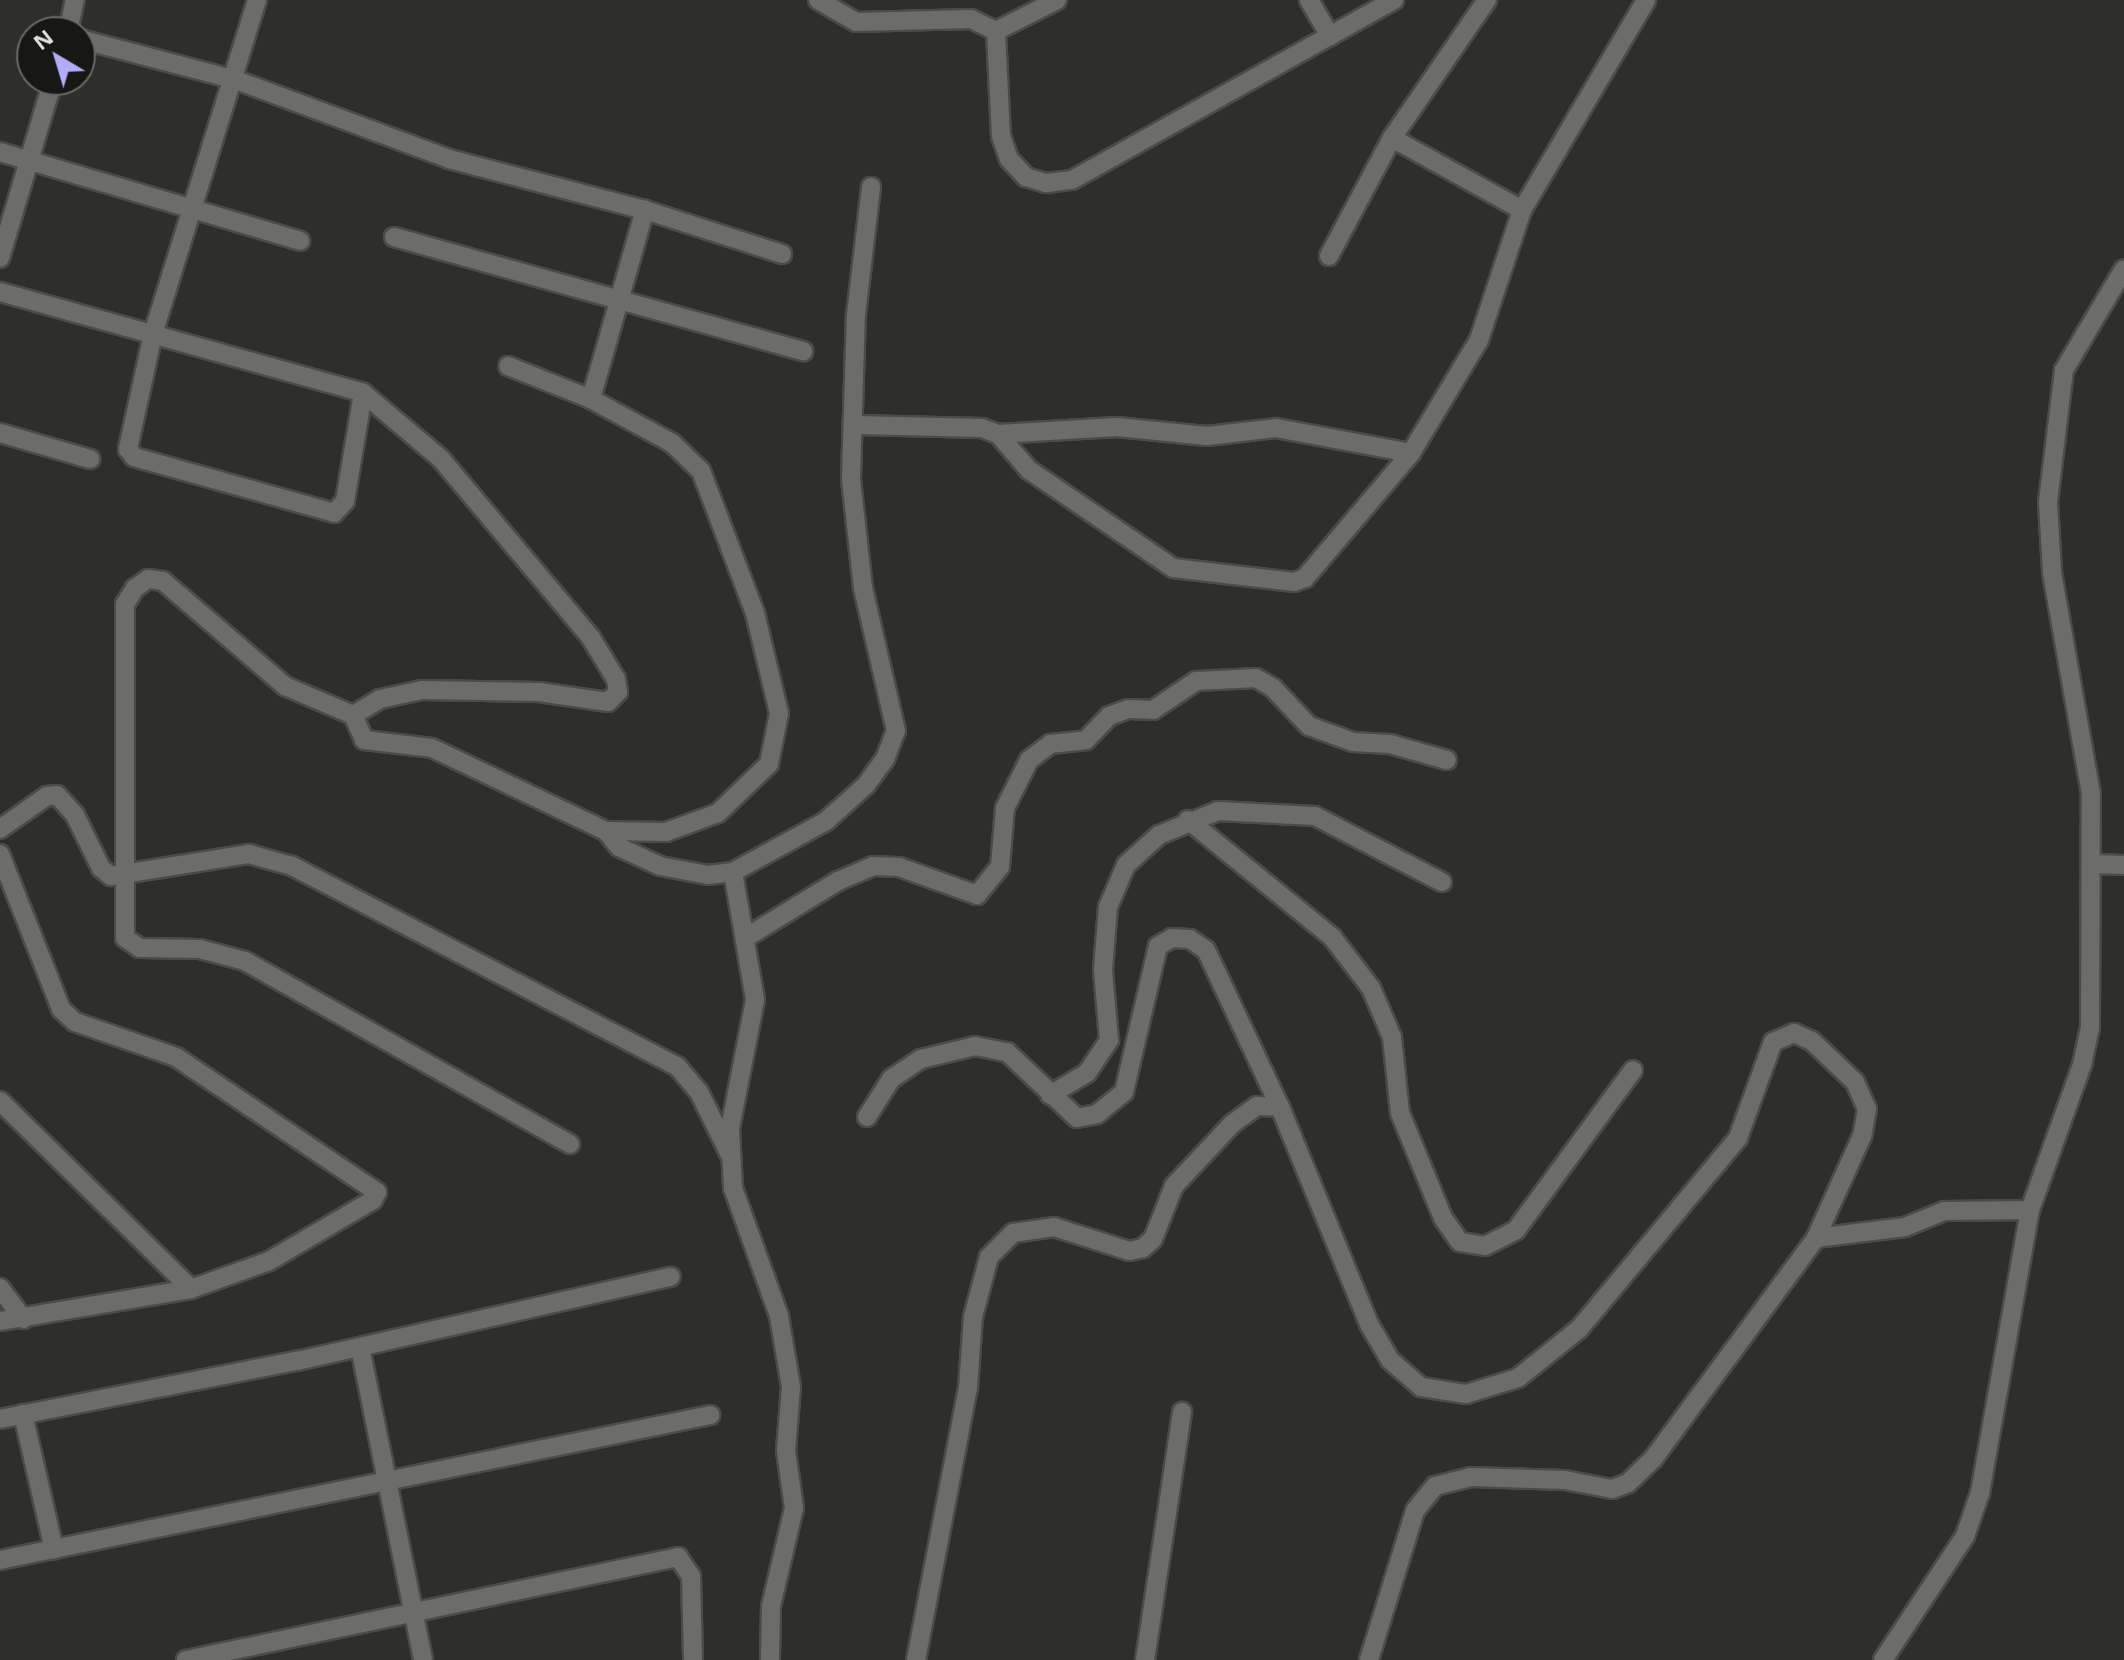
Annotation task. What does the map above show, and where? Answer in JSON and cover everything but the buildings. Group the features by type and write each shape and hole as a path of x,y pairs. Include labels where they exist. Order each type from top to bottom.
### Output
{"street":[{"path":"257,0 236,80 190,210 153,334 127,445 131,454 327,514 342,510 345,501 363,393"},
{"path":"818,0 856,22 971,19 996,31"},
{"path":"996,31 1057,0"},
{"path":"1309,0 1330,36"},
{"path":"996,31 1001,136 1009,159 1026,177 1046,183 1072,180 1394,0"},
{"path":"1329,256 1392,138 1487,0"},
{"path":"998,434 1029,470 1173,568 1294,582 1315,569 1411,453 1479,340 1522,210 1646,0"},
{"path":"96,43 236,80 449,159 645,210 782,254"},
{"path":"0,258 48,96"},
{"path":"1392,138 1522,210"},
{"path":"0,152 300,241"},
{"path":"606,831 619,847 660,866 708,875 733,872 826,821 866,785 885,759 896,731 863,588 851,479 856,425 856,315 871,187"},
{"path":"591,399 645,210"},
{"path":"394,237 803,351"},
{"path":"1883,1660 1965,1536 1980,1493 2030,1210 2090,1028 2094,864 2091,794 2052,572 2048,502 2064,370 2124,269"},
{"path":"0,292 363,393 441,459 591,638 616,679 618,692 608,702 595,703 539,692 422,690 369,702 353,715"},
{"path":"353,715 356,730 374,746 432,748 606,831 666,832 718,813 769,764 779,713 755,613 701,471 672,443 591,399 508,366"},
{"path":"856,425 982,428 998,434 1117,427 1207,436 1276,428 1411,453"},
{"path":"0,433 90,459"},
{"path":"353,715 285,686 163,581 148,579 125,604 124,930 134,947 200,949 245,961 570,1144"},
{"path":"745,938 838,881 873,866 899,867 977,895 1000,867 1005,808 1029,760 1050,744 1086,740 1109,716 1128,709 1153,710 1196,681 1256,678 1273,688 1309,726 1353,742 1390,744 1447,760"},
{"path":"0,829 47,796 57,795 75,815 105,873 249,854 292,866 677,1066 699,1092 731,1157"},
{"path":"1050,1095 1087,1073 1109,1040 1103,970 1108,907 1126,865 1159,835 1188,820 1218,811 1315,816 1442,882"},
{"path":"1188,820 1332,937 1371,988 1392,1037 1400,1113 1443,1218 1460,1242 1485,1246 1516,1230 1633,1070"},
{"path":"0,854 61,1009 75,1022 176,1057 377,1192 373,1200 269,1261 191,1289 0,1321"},
{"path":"2094,864 2124,865"},
{"path":"733,872 755,1000 730,1129 733,1188 779,1316 791,1387 786,1451 794,1508 771,1606 770,1660"},
{"path":"867,1117 891,1079 921,1059 975,1046 1007,1052 1077,1118 1097,1114 1124,1092 1158,946 1172,938 1190,939 1206,950 1280,1107 1369,1324 1390,1360 1421,1387 1466,1394 1489,1390 1518,1378 1579,1329 1738,1138 1773,1042 1794,1033 1812,1041 1855,1082 1867,1109 1862,1136 1816,1238 1653,1459 1628,1483 1612,1489 1565,1480 1471,1477 1450,1480 1424,1496 1369,1660"},
{"path":"0,1101 191,1289"},
{"path":"916,1660 968,1388 973,1317 989,1257 1013,1233 1054,1227 1129,1251 1143,1248 1153,1239 1174,1186 1232,1124 1257,1106 1280,1107"},
{"path":"1816,1238 1905,1227 1944,1211 2030,1210"},
{"path":"0,1419 360,1347 671,1277"},
{"path":"0,1288 23,1319"},
{"path":"360,1347 423,1660"},
{"path":"1145,1660 1182,1412"},
{"path":"23,1414 54,1549"},
{"path":"0,1560 710,1415"},
{"path":"186,1660 678,1557 691,1576 693,1660"}]}
